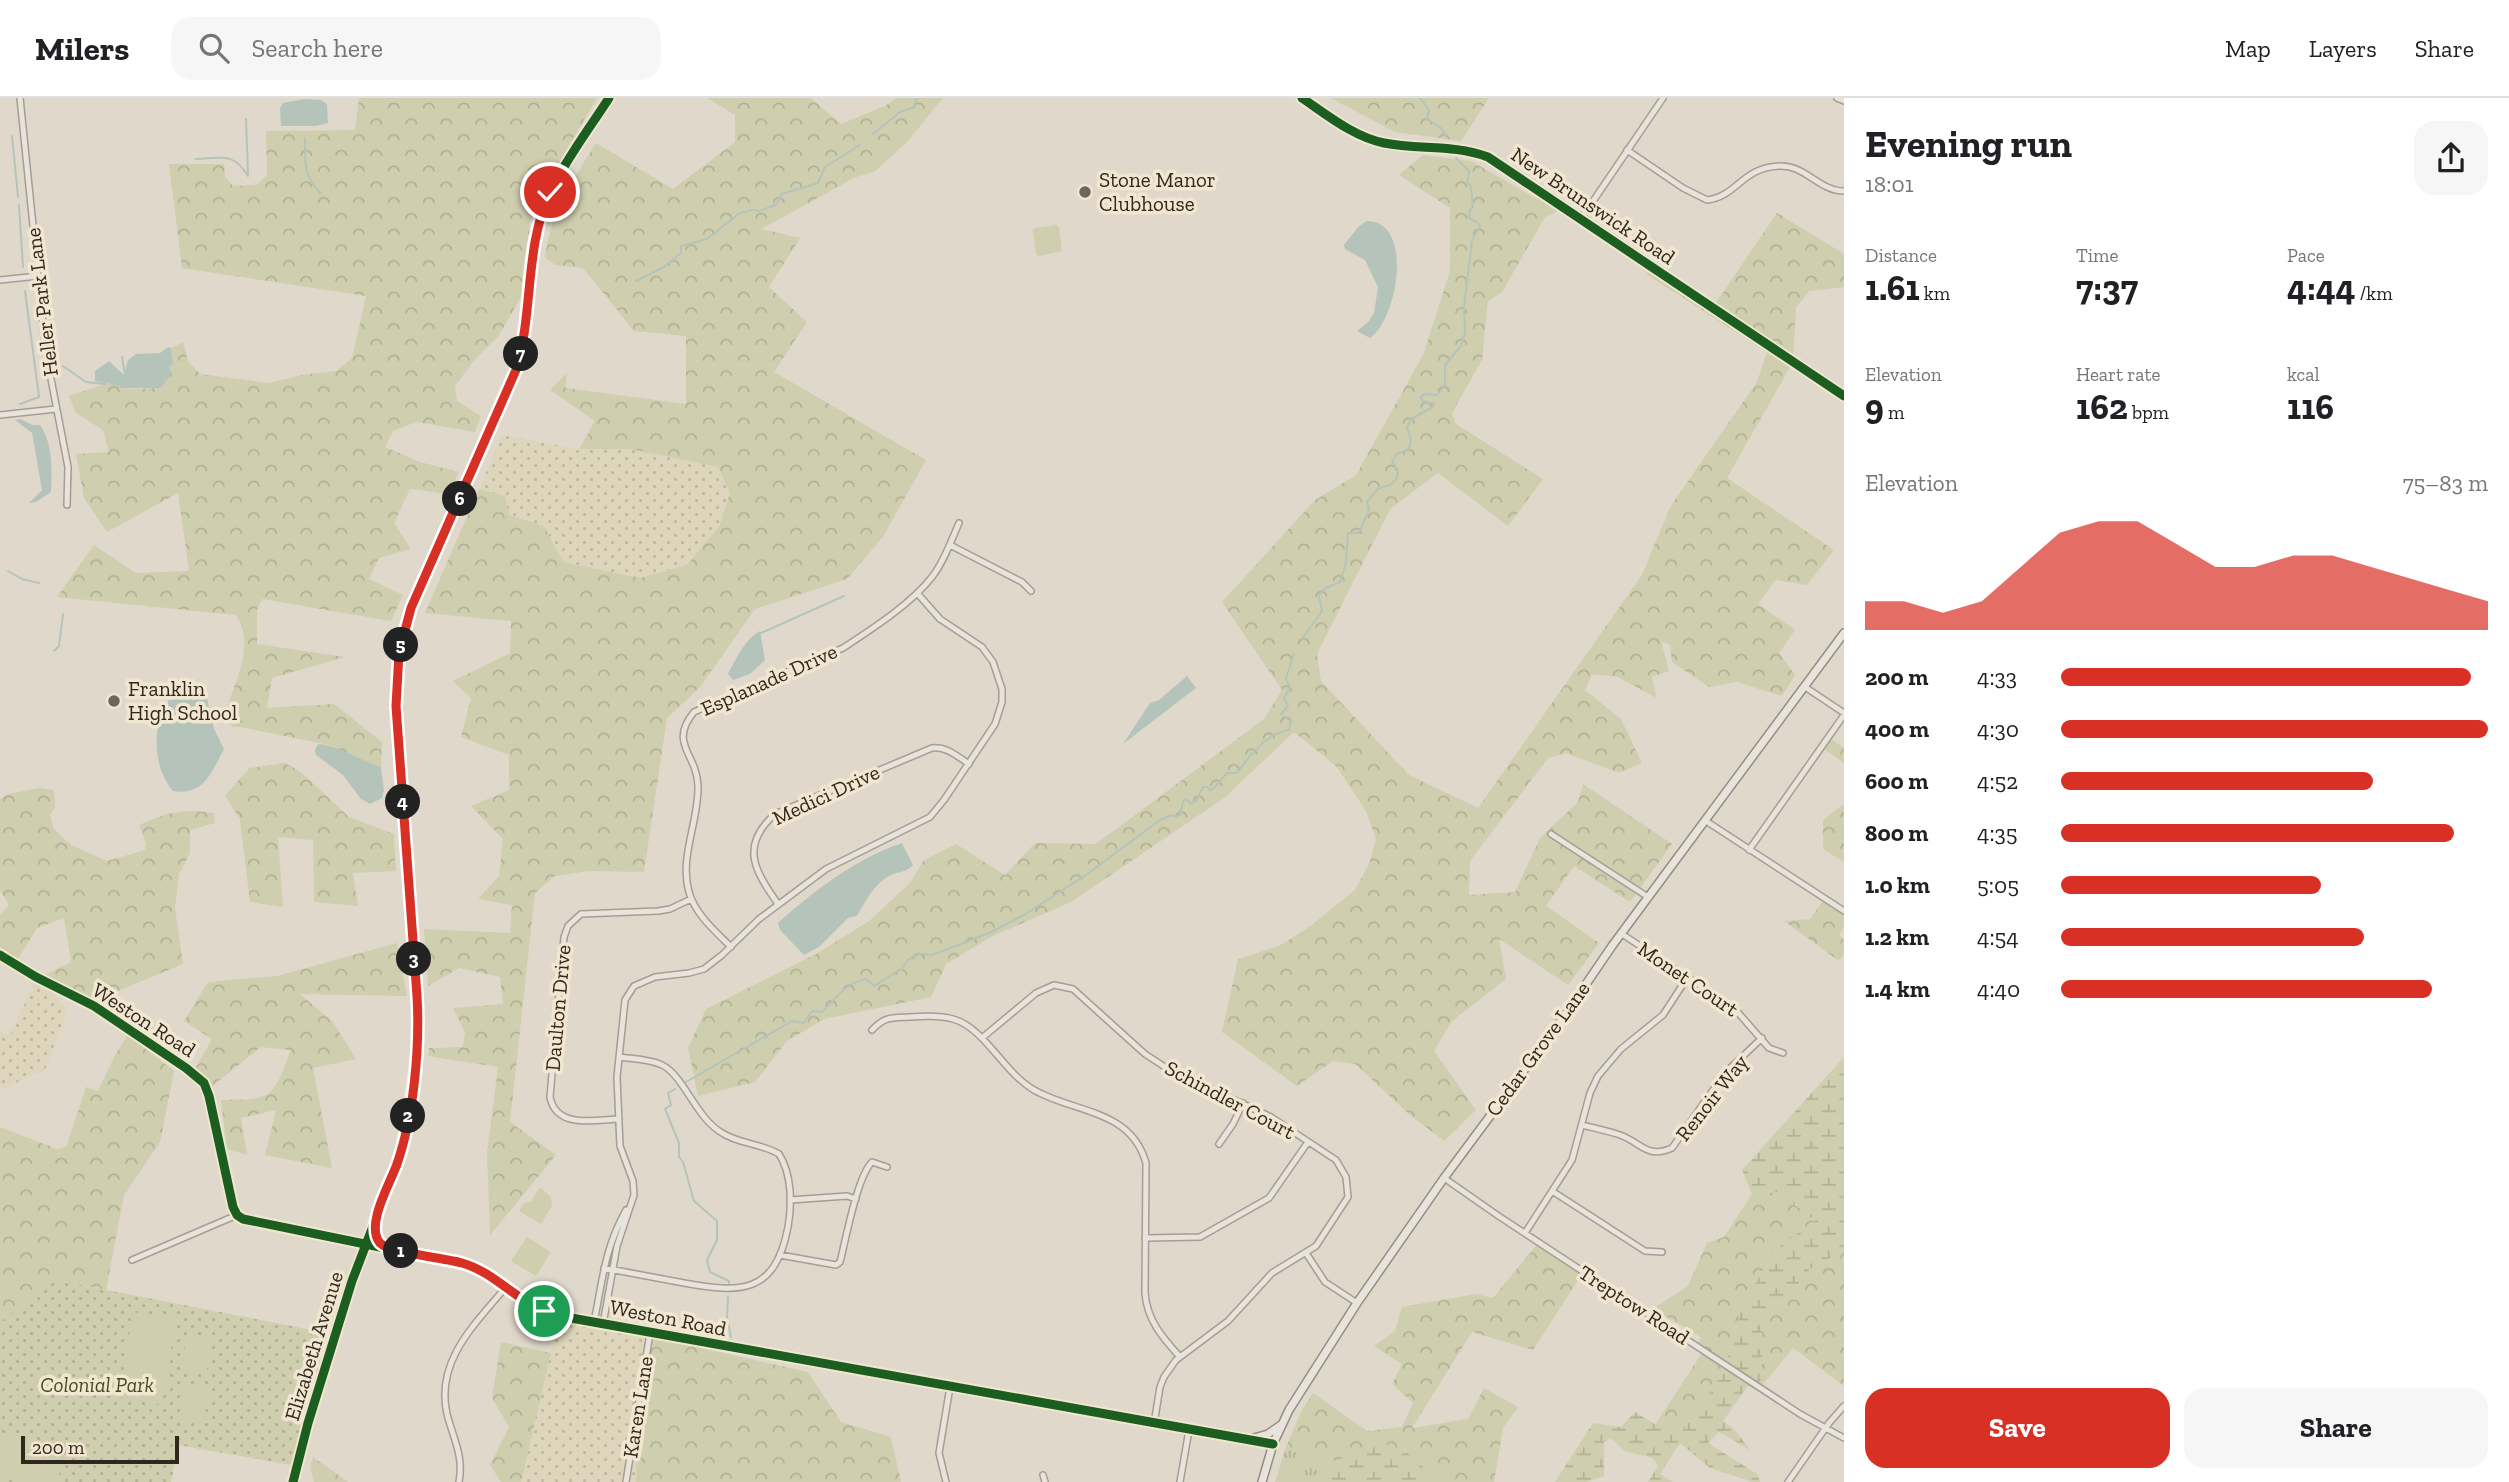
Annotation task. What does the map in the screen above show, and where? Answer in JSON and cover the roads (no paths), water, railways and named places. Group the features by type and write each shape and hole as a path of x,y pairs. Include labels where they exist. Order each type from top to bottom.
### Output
{"street":[{"name":"Heller Park Lane","path":"20,98 46,353 68,467 67,505"},
{"name":"Elizabeth Avenue","path":"293,1482 308,1423 365,1244 402,1149 418,1043 396,706 396,675 401,643 411,608 516,370 526,329 534,241 544,205 557,179 609,98"},
{"name":"New Brunswick Road","path":"1302,98 1341,125 1374,140 1399,145 1460,149 1488,158 1844,396"},
{"path":"1581,219 1663,98"},
{"path":"1837,98 1844,101"},
{"path":"1627,150 1683,188 1707,200 1725,195 1751,173 1783,165 1795,168 1823,185 1844,191"},
{"path":"0,280 38,276"},
{"path":"0,415 56,409"},
{"name":"Esplanade Drive","path":"691,899 686,878 698,782 683,739 684,724 694,712 843,648 917,593 936,572 959,523"},
{"path":"950,545 1022,582 1031,591"},
{"path":"603,1324 620,1234 634,1195 633,1181 620,1146 619,1057 625,1000 634,986 654,977 704,969 778,904 843,859 930,817 995,724 1002,702 999,676 993,662 982,647 940,619 917,593"},
{"name":"Cedar Grove Lane","path":"1262,1482 1273,1444 1289,1410 1357,1303 1444,1178 1565,1015 1648,897 1844,633"},
{"path":"1749,850 1844,714 1805,687"},
{"name":"Medici Drive","path":"778,904 755,867 754,855 756,840 764,825 775,814 932,748 947,750 969,764"},
{"path":"1706,821 1844,911"},
{"path":"1551,834 1648,897"},
{"path":"691,899 703,918 731,947"},
{"name":"Daulton Drive","path":"619,1119 570,1120 552,1106 550,1097 564,937 568,926 581,914 658,911 670,909 691,899"},
{"name":"Monet Court","path":"1622,934 1741,1013 1773,1050 1783,1053"},
{"name":"Weston Road","path":"0,955 93,1006 204,1083 237,1215 243,1219 472,1266 487,1272 526,1303 544,1311 603,1324 1273,1444"},
{"path":"1525,1233 1572,1160 1590,1093 1610,1059 1663,1015 1687,978"},
{"name":"Schindler Court","path":"982,1038 1036,993 1054,985 1073,989 1144,1054 1168,1069 1272,1117 1335,1160 1346,1177 1348,1197 1316,1246 1272,1273 1228,1321 1180,1357 1164,1377 1154,1424"},
{"path":"872,1030 882,1019 940,1017 960,1021 982,1038 1011,1074 1035,1090 1120,1125 1142,1148 1146,1163 1147,1308 1156,1328 1180,1357"},
{"name":"Renoir Way","path":"1582,1125 1619,1135 1653,1153 1663,1153 1672,1148 1725,1073 1762,1038"},
{"path":"604,1268 729,1290 747,1287 769,1272 780,1255 787,1229 790,1200 787,1169 779,1154 730,1139 716,1130 701,1116 676,1078 663,1065 619,1057"},
{"path":"1219,1144 1243,1103"},
{"path":"1145,1238 1200,1237 1269,1198 1308,1142"},
{"path":"780,1255 836,1265 840,1262 867,1167 873,1162 887,1167"},
{"name":"Treptow Road","path":"1444,1178 1825,1429 1844,1438"},
{"path":"1552,1191 1645,1251 1662,1252"},
{"path":"594,1322 610,1242 634,1195"},
{"path":"790,1200 847,1196 856,1199"},
{"path":"132,1260 237,1215"},
{"path":"374,1222 376,1237 386,1248"},
{"path":"1306,1253 1325,1282 1357,1303"},
{"path":"459,1482 459,1450 447,1415 445,1398 447,1375 458,1346 506,1287"},
{"name":"Karen Lane","path":"626,1482 650,1333"},
{"path":"946,1482 939,1453 950,1387"},
{"path":"1788,1482 1844,1406"},
{"path":"1245,1439 1268,1434 1283,1422"},
{"path":"1180,1482 1189,1430"}],"waterway":[{"path":"873,134 900,112 914,107 917,98"},
{"path":"1420,98 1429,110 1427,119 1441,128 1446,137"},
{"path":"246,119 248,174"},
{"path":"12,136 18,197"},
{"path":"305,138 308,174 320,193"},
{"path":"636,281 664,267 681,253 681,246 707,239 740,213 759,211 776,205 782,194 818,183 825,167 860,145"},
{"path":"196,159 226,158 237,163 248,176"},
{"path":"1302,639 1322,611 1319,595 1326,588 1340,582 1346,562 1348,533 1359,533 1369,510 1367,502 1379,488 1390,485 1397,478 1398,471 1392,461 1397,454 1409,449 1411,440 1407,428 1411,419 1433,407 1434,404 1423,401 1421,397 1424,394 1437,395 1445,385 1445,365 1461,346 1465,332 1464,307 1472,240 1480,227 1469,218 1473,207 1471,187 1467,182 1469,171 1456,158"},
{"path":"19,205 23,267"},
{"path":"20,404 39,397 25,291"},
{"path":"122,357 125,375"},
{"path":"63,366 86,382 105,384"},
{"path":"8,571 22,579 39,583"},
{"path":"761,633 844,596"},
{"path":"54,651 59,646 63,614"},
{"path":"686,1082 792,1021 804,1023 812,1011 822,1012 841,992 858,981 866,979 874,986 901,969 909,959 920,954 932,955 989,933 1024,915 1086,875 1160,820 1180,815 1186,799 1191,804 1196,801 1203,787 1210,790 1227,773 1237,773 1266,740 1289,730 1291,721 1281,714 1288,706 1284,698 1290,688 1286,678 1294,654"},
{"path":"675,1089 668,1093 671,1105 665,1109 679,1143 679,1157 683,1162 694,1201 717,1221 717,1240 707,1260 710,1272 729,1281 729,1284"},
{"path":"728,1296 727,1317 731,1337"}],"place":[{"name":"Stone Manor Clubhouse","path":"1085,192"},
{"name":"Franklin High School","path":"114,701"}],"park label":[{"name":"Colonial Park","path":"97,1385"}]}
